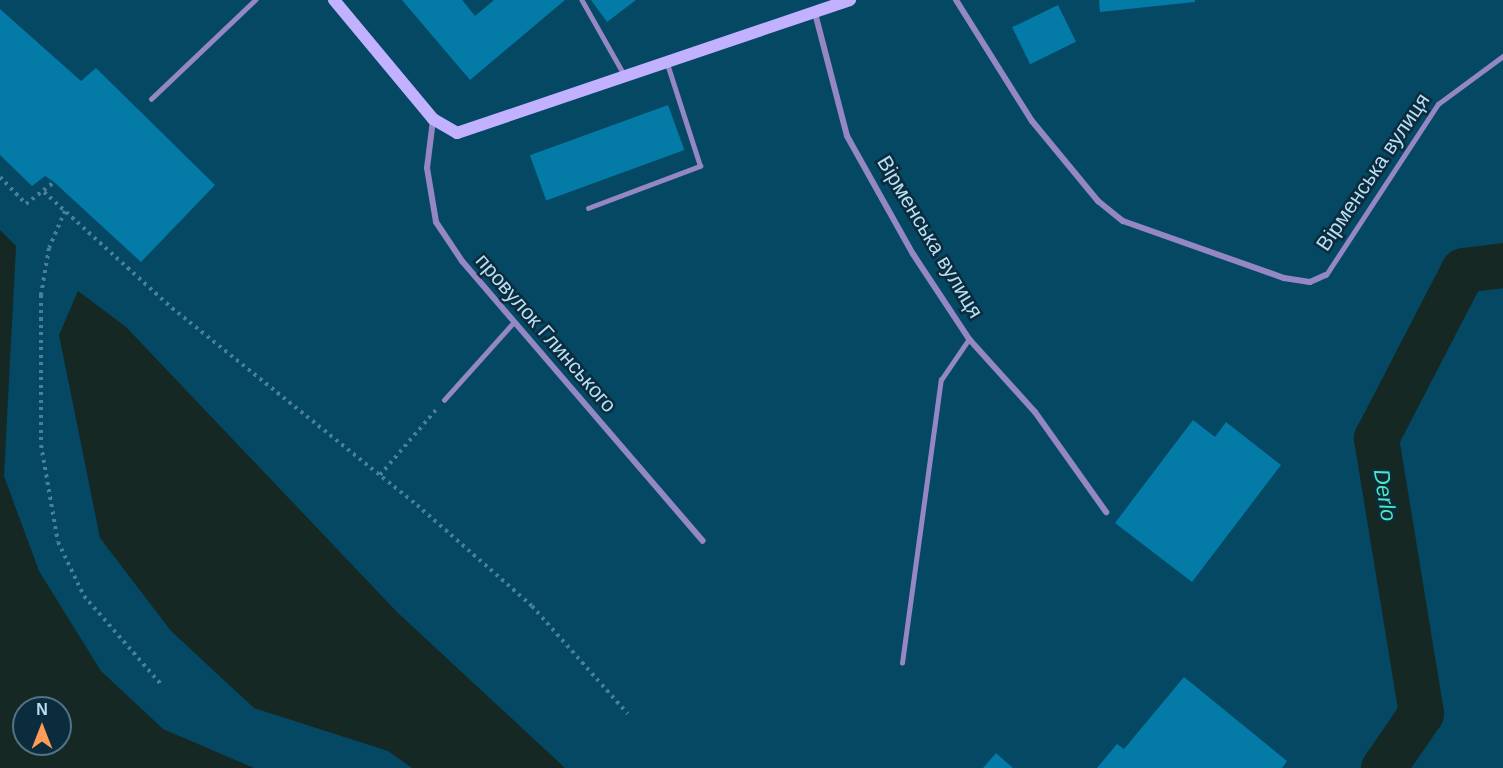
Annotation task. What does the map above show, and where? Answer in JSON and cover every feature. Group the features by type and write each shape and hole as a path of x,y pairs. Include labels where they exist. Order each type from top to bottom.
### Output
{"main road":[{"path":"334,0 433,119 447,130 466,132 850,0"}],"street":[{"name":"Вірменська вулиця","path":"956,0 1032,121 1098,201 1123,221 1284,278 1310,282 1326,275"},
{"name":"Вірменська вулиця","path":"815,13 847,136 913,254 969,339 1035,412 1106,512"},
{"name":"провулок Глинського","path":"433,119 427,168 436,222 514,322 704,541"}],"lane":[{"path":"151,99 255,0"},
{"path":"582,0 626,78"},
{"name":"Вірменська вулиця","path":"1326,275 1438,104 1503,56"},
{"path":"588,208 700,166 667,64"},
{"path":"444,400 514,322"},
{"path":"902,663 941,380 969,339"}],"path":[{"path":"0,177 26,204 54,182"},
{"path":"44,192 172,308 380,475 532,606 628,714"},
{"path":"65,211 49,248 41,295 41,445 58,542 84,596 160,683"},
{"path":"380,475 444,400"}],"shaded area":[{"path":"0,230 16,246 4,476 39,571 101,671 163,729 254,768 0,768"},
{"path":"78,291 126,327 397,612 565,768 412,768 388,751 254,708 171,631 100,538 59,335"}],"building":[{"path":"402,0 462,0 475,16 494,0 565,0 470,80"},
{"path":"591,0 636,0 607,22"},
{"path":"1099,0 1195,0 1195,2 1100,12"},
{"path":"1058,5 1076,42 1030,64 1012,27"},
{"path":"0,9 81,81 96,68 215,185 141,262 54,182 45,176 32,186 0,155"},
{"path":"668,105 684,150 546,200 530,155"},
{"path":"1193,420 1215,437 1226,422 1281,465 1192,582 1115,523"},
{"path":"1184,677 1287,761 1282,768 1097,768 1117,744 1124,749"},
{"path":"996,753 1013,768 983,768"}],"waterway":[{"name":"Derlo","path":"1383,768 1421,713 1376,438 1463,270 1503,265"}]}
